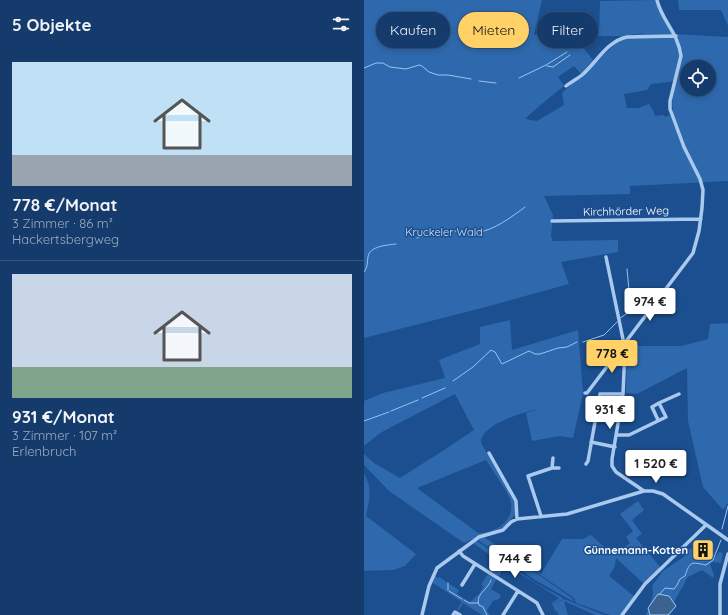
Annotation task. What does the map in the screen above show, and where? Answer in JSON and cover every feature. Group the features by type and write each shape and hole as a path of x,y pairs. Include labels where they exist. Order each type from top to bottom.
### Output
{"street":[{"path":"586,393 624,346 693,253 701,218 703,190 700,179 684,147 670,109 670,101 681,56 679,42 658,5 657,0"},
{"path":"566,86 582,75 598,57 622,38 676,36"},
{"name":"Kirchhörder Weg","path":"552,221 701,218"},
{"path":"606,257 624,346 623,394 612,462 616,472 644,491"},
{"path":"610,274 614,273"},
{"path":"586,464 588,461 600,394 623,394"},
{"path":"658,420 652,407 679,394"},
{"path":"617,434 629,435 666,416 659,403"},
{"path":"591,442 615,447"},
{"path":"489,453 516,502 517,519"},
{"path":"552,468 553,458"},
{"path":"541,516 528,476 552,468 559,468"},
{"path":"422,615 429,586 437,568 480,537 503,530 511,522 517,519 570,513 644,491 653,491 663,494 728,540"},
{"path":"622,615 645,584 706,525"},
{"path":"459,551 463,556 537,603 543,615"},
{"path":"720,615 720,591 728,554"},
{"path":"462,585 476,564"},
{"path":"505,614 518,591"},
{"path":"453,615 455,612 460,615"}],"green space":[{"name":"Kruckeler Wald","path":"364,0 542,0 539,12 537,12 537,22 534,35 537,35 537,48 584,48 593,60 581,74 574,66 558,77 564,86 525,119 537,121 564,105 562,93 622,38 644,33 622,36 598,36 600,1 656,0 673,34 728,37 728,181 630,186 630,194 544,196 553,215 551,236 553,241 618,240 618,252 561,262 569,284 364,338","holes":["676,81 672,104 677,128 675,128 670,115 665,117 664,115 655,116 649,104 638,108 627,108 624,94 647,90 651,84"]},
{"path":"678,0 728,0 728,26 721,10 679,10"},
{"path":"510,320 512,350 578,330 583,393 573,438 560,436 532,441 526,413 538,409 504,420 487,431 483,436 481,443 514,501 516,514 503,527 464,543 389,491 364,465 364,454 374,463 400,478 474,430 455,394 380,433 364,446 364,401 383,393 445,378 439,360 480,344 480,327","holes":["486,460 504,488 511,503 509,516 506,521 496,529 478,533 417,488"]},
{"path":"728,323 728,503 723,510 703,487 688,421 687,368 637,394 626,393 627,346 681,346 708,339 710,324"},
{"path":"364,474 369,484 369,500 366,516 416,554 405,566 393,570 364,571"},
{"path":"638,501 644,510 632,520 642,534 636,538 661,568 644,584 616,558 615,566 609,576 635,597 621,615 610,615 576,603 574,598 513,556 541,574 562,539 583,539 591,535 613,555 630,543 626,537 633,531 620,514"},
{"path":"484,537 572,598 574,602 535,580 478,540"},
{"path":"477,541 534,582 563,598 562,600 551,603 559,598 506,565 499,576 490,571 497,560 473,543"},
{"path":"689,549 693,549 702,556 715,558 719,552 723,553 721,563 713,562 710,564 714,575 713,578 702,570 688,577 674,602 676,606 670,615 646,615 652,597 652,586 663,571 685,556 684,553"},
{"path":"488,574 497,578 491,589 501,595 499,599 493,601 487,610 490,615 482,615 463,603 459,610 457,609 462,602 433,583 435,576 438,578 439,577 459,590 457,594 470,602 483,588 482,583"},
{"path":"564,599 604,615 595,615 564,601 568,615 559,615 557,611 555,611 552,603"}],"shaded area":[{"path":"658,594 669,596 676,606 668,615 650,615 648,608"}],"waterway":[{"path":"519,78 546,65 567,52"},
{"path":"547,66 553,67 570,55"},
{"path":"364,68 376,63 383,63 390,67 406,69 419,65 429,72 438,75 448,75 471,79"},
{"path":"479,81 496,83"},
{"path":"417,238 440,232 484,231 515,215 525,207"},
{"path":"364,272 367,267 369,253 372,250 375,248 396,244"},
{"path":"620,318 631,311 627,269"},
{"path":"583,342 604,335 617,322"},
{"path":"453,381 473,367 491,350 495,352 502,364 529,351 535,354 540,354 558,348 567,347 577,342"},
{"path":"422,398 445,388"},
{"path":"391,411 418,400"},
{"path":"364,421 389,412"},
{"path":"722,529 728,506"},
{"path":"659,595 665,588 674,589 680,579 685,576 690,565 694,563 706,565 713,560 721,540"},
{"path":"487,615 483,607 479,605 478,601 480,595 491,580"},
{"path":"448,583 448,590"},
{"path":"449,591 462,599"},
{"path":"464,600 469,603 478,603"}],"place":[{"name":"Günnemann-Kotten","path":"703,550"}]}
